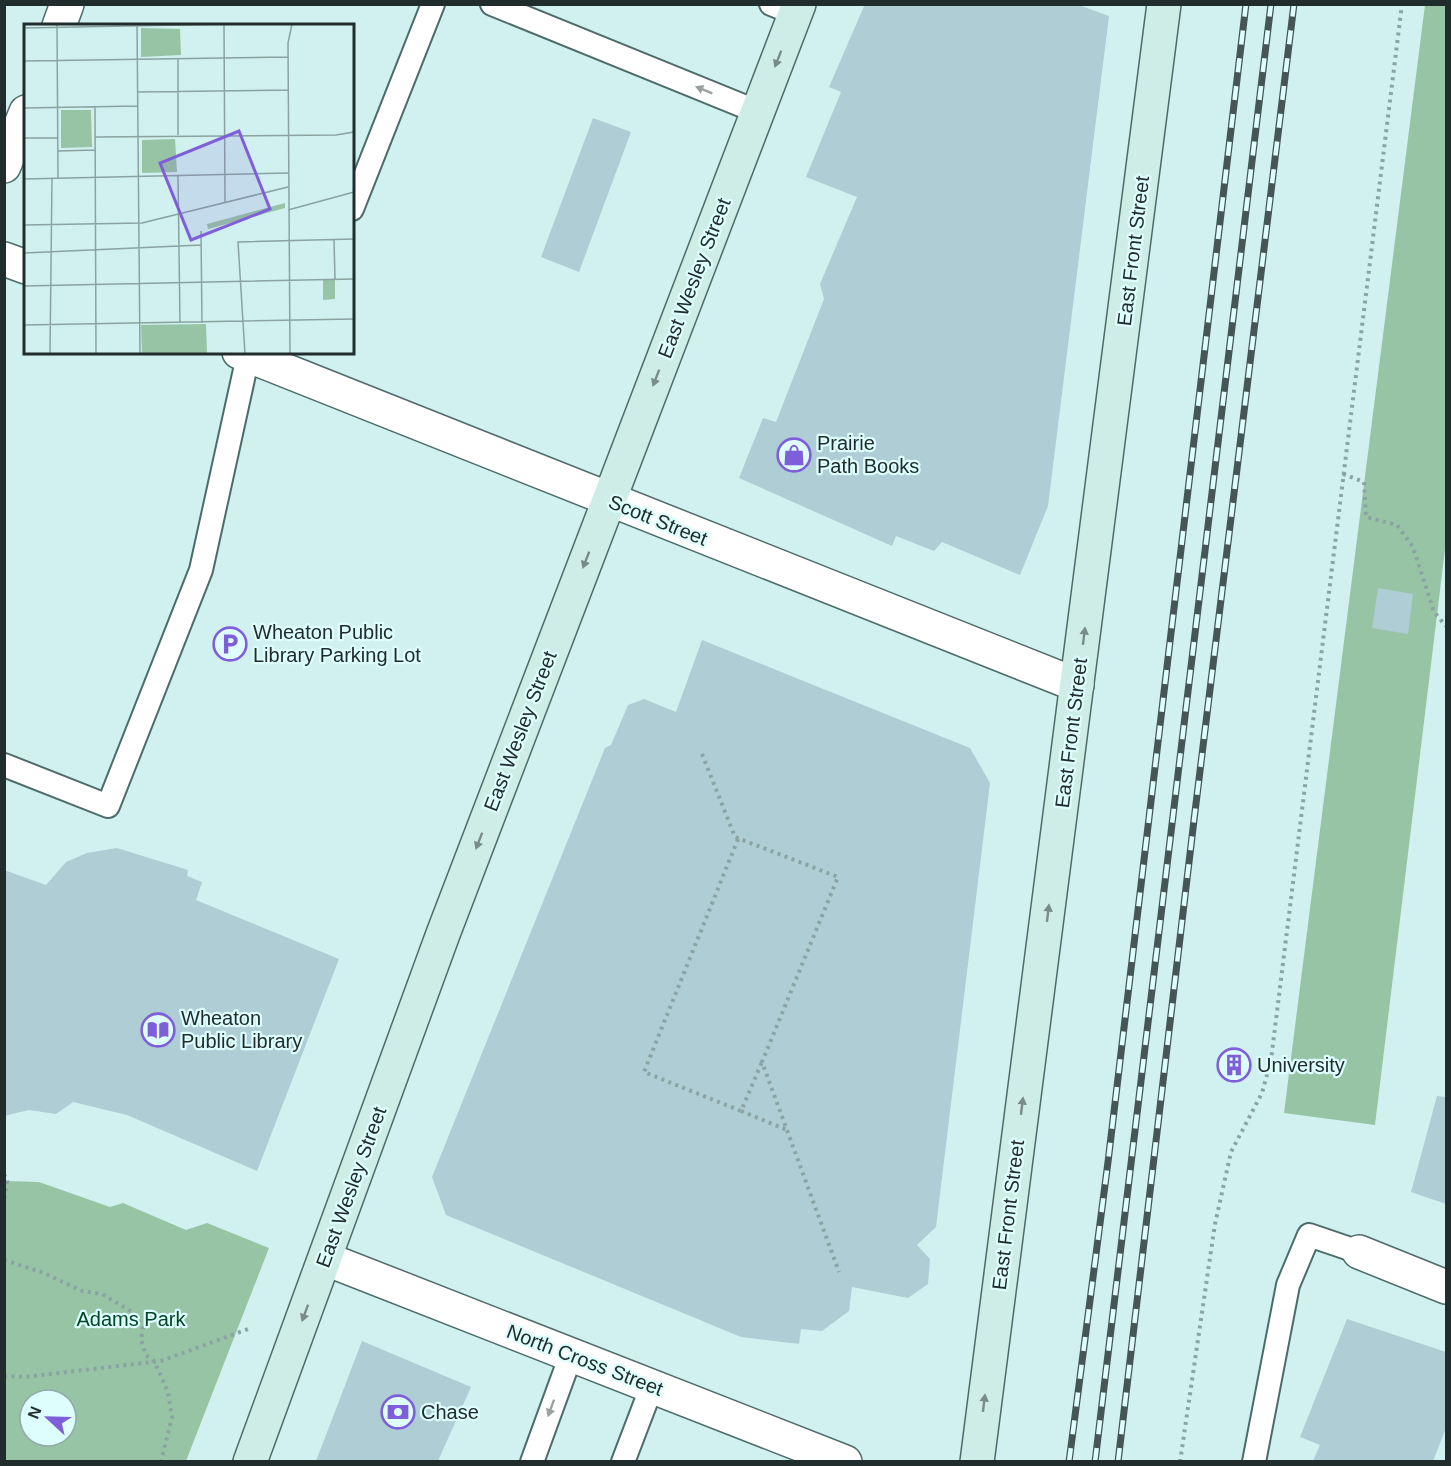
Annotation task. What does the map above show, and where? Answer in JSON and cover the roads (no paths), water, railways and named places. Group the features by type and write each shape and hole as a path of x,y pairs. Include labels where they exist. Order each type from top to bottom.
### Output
{"street":[{"path":"60,24 67,4"},
{"name":"East Front Street","path":"977,1461 1164,4"},
{"name":"East Wesley Street","path":"250,1461 326,1259 443,934 758,112 789,8"},
{"path":"4,166 24,117"},
{"path":"4,259 24,266"},
{"name":"Scott Street","path":"244,354 292,362 609,500 1077,685"},
{"path":"1359,1252 1446,1287"},
{"name":"North Cross Street","path":"326,1259 845,1461"}],"lane":[{"path":"354,204 433,4"},
{"path":"492,4 758,112"},
{"path":"4,765 108,806 201,570 244,354"},
{"path":"1254,1461 1288,1285 1309,1235 1359,1252"},
{"path":"532,1461 571,1355"},
{"path":"622,1461 652,1386"}],"railway":[{"path":"1069,1462 1108,1162 1246,4"},
{"path":"1095,1462 1271,4"},
{"path":"1118,1462 1294,4"}],"place":[{"name":"Prairie Path Books","path":"794,455"},
{"name":"Wheaton Public Library Parking Lot","path":"230,644"},
{"name":"Wheaton Public Library","path":"158,1030"},
{"name":"University","path":"1234,1065"},
{"name":"Chase","path":"398,1412"}],"park label":[{"name":"Adams Park","path":"131,1319"}]}
